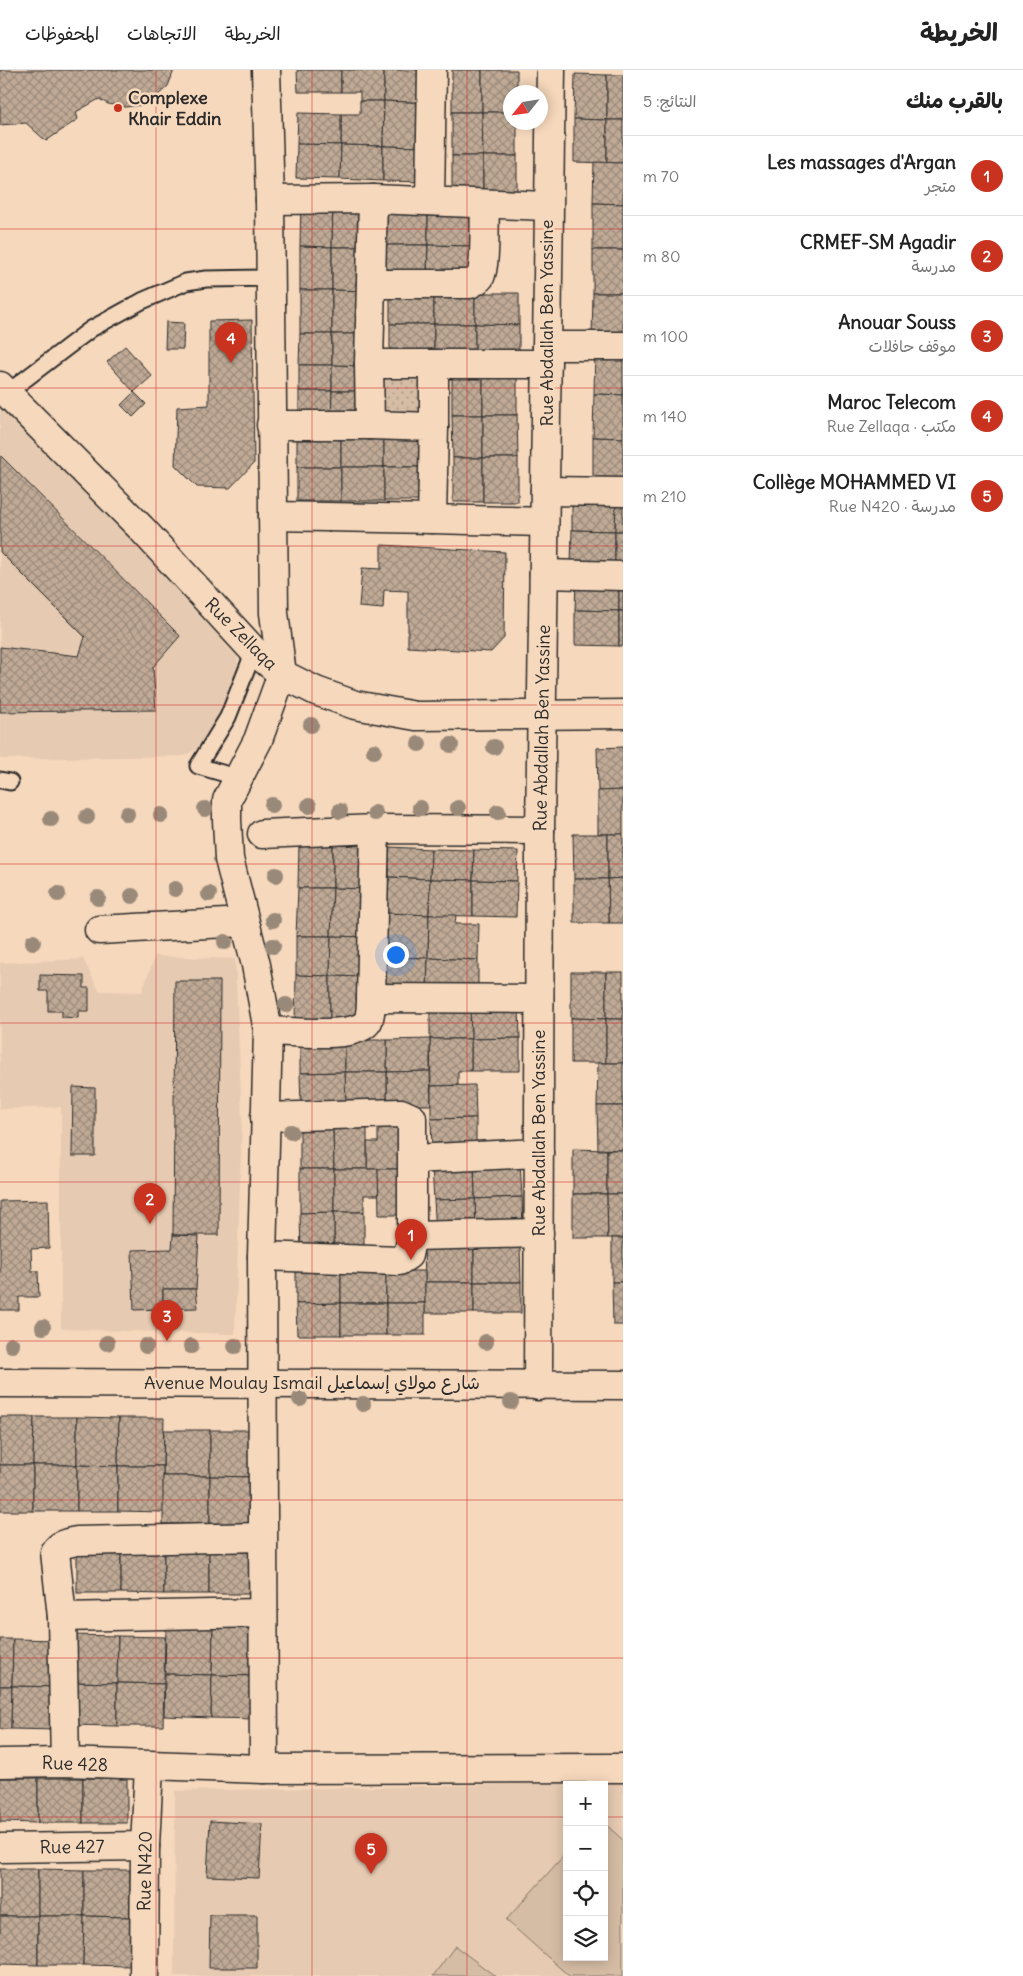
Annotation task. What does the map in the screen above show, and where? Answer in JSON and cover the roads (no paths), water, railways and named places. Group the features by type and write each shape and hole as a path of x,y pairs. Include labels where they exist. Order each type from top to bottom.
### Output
{"street":[{"path":"264,1769 262,1256 268,1030 256,965 229,859 226,820 227,800 270,711 282,674 274,613 270,200 266,70"},
{"path":"430,201 432,70"},
{"name":"Rue Abdallah Ben Yassine","path":"538,1386 540,830 546,491 547,206 551,70"},
{"path":"270,200 373,199 547,206"},
{"path":"370,425 369,364 373,199"},
{"path":"371,284 470,284 476,281 480,277 482,265 485,205"},
{"path":"369,364 434,364 547,355 623,346"},
{"path":"432,519 434,364"},
{"name":"Rue Zellaqa","path":"4,390 141,528 254,651 282,674 324,694 355,705 385,712 416,716 623,714"},
{"path":"271,425 434,427"},
{"path":"546,491 623,492"},
{"path":"273,516 544,522"},
{"path":"544,574 623,576"},
{"path":"268,1030 353,1031 368,1022 371,998 375,829"},
{"path":"262,834 375,829 540,830"},
{"path":"99,930 244,922"},
{"path":"371,998 539,999"},
{"path":"262,1256 398,1261 408,1255 412,1236 412,1118 401,1113 265,1116"},
{"path":"413,1159 539,1153"},
{"path":"412,1236 539,1233"},
{"name":"Avenue Moulay Ismail شارع مولاي إسماعيل","path":"0,1383 623,1385"},
{"path":"65,1762 62,1618 55,1552 59,1546 77,1541 262,1537"},
{"path":"62,1618 262,1613"},
{"name":"Rue 428","path":"0,1763 65,1762 149,1767 264,1769 623,1768"},
{"name":"Rue N420","path":"144,1976 145,1846 149,1767"},
{"name":"Rue 427","path":"0,1848 145,1846"}],"lane":[{"path":"4,390 91,328 142,301 186,282 206,278 270,278"},
{"path":"239,778 198,766 228,717 254,651"}],"place":[{"name":"Complexe Khair Eddin","path":"118,108"},
{"name":"Maroc Telecom","path":"231,363"},
{"name":"CRMEF-SM Agadir","path":"150,1224"},
{"name":"Les massages d'Argan","path":"411,1260"},
{"name":"Anouar Souss","path":"167,1341"},
{"name":"Collège MOHAMMED VI","path":"371,1874"}]}
